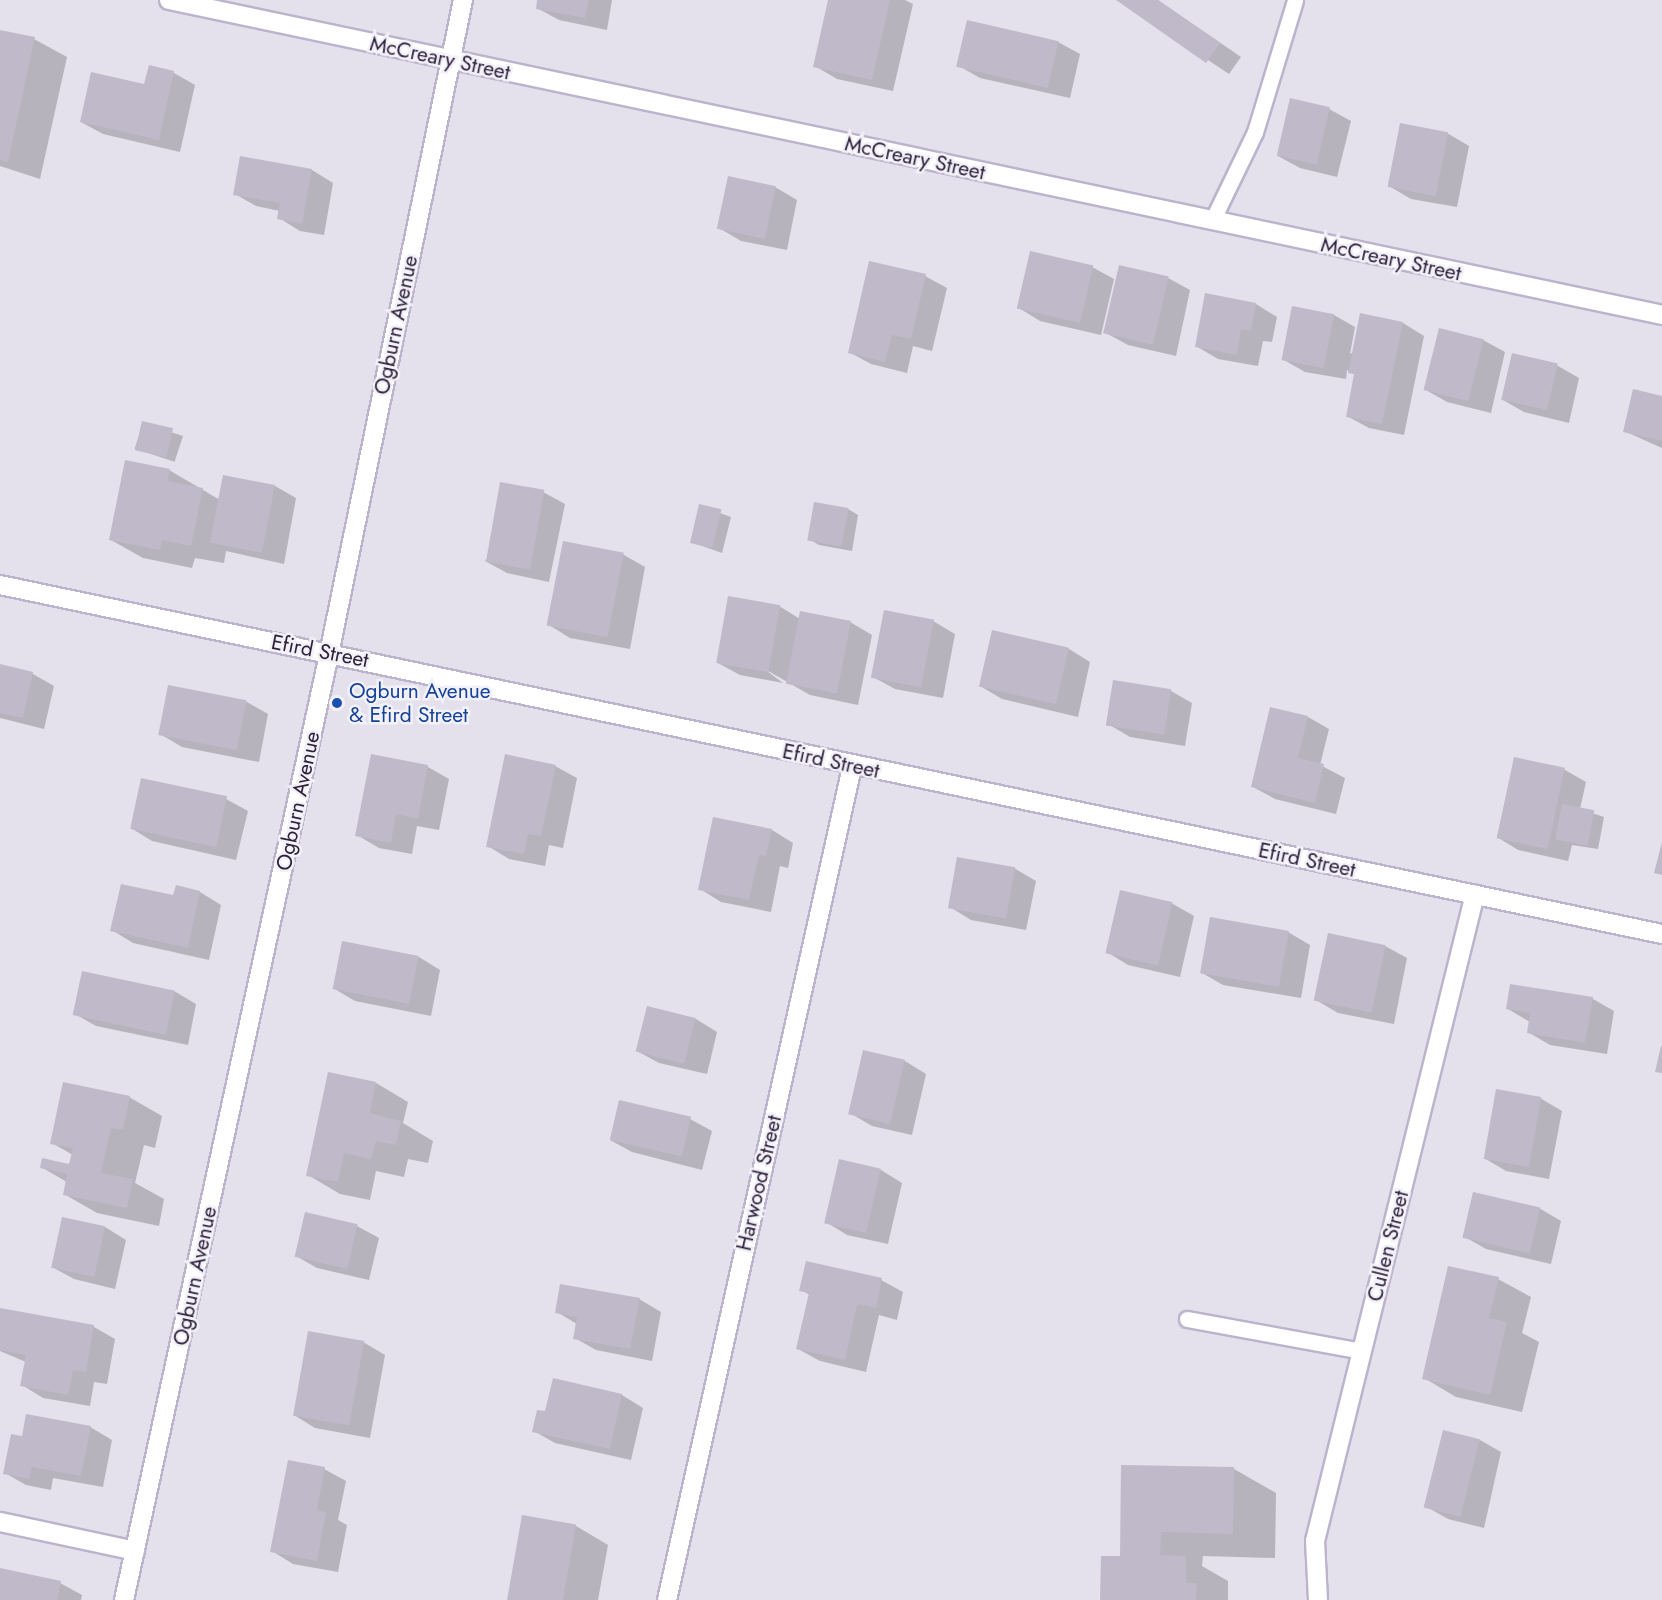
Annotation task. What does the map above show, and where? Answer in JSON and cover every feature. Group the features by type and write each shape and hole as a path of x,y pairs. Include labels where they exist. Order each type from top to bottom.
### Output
{"street":[{"name":"McCreary Street","path":"169,0 1662,315"},
{"name":"Ogburn Avenue","path":"124,1600 330,654 463,0"},
{"name":"Efird Street","path":"0,585 402,667 852,766 1662,934"},
{"name":"Harwood Street","path":"667,1600 852,766"},
{"name":"Cullen Street","path":"1318,1600 1315,1541 1475,894"},
{"path":"0,1522 135,1551"}],"lane":[{"path":"1212,221 1255,132 1295,0"},
{"path":"1187,1320 1362,1351"}],"building":[{"path":"537,0 589,0 585,18 536,9"},
{"path":"828,0 890,0 872,80 813,67"},
{"path":"1116,0 1157,0 1220,43 1206,63"},
{"path":"967,20 1059,41 1048,88 956,67"},
{"path":"0,30 35,37 8,162 0,160"},
{"path":"149,65 174,71 159,140 80,122 91,72 144,84"},
{"path":"1290,98 1330,107 1317,165 1277,155"},
{"path":"1400,123 1448,132 1436,196 1388,187"},
{"path":"240,156 312,169 302,224 277,219 280,203 233,195"},
{"path":"728,176 776,186 765,239 717,229"},
{"path":"1030,251 1093,266 1080,323 1017,308"},
{"path":"869,261 926,274 911,339 892,335 885,362 848,353"},
{"path":"1119,265 1169,276 1153,345 1103,333"},
{"path":"1205,293 1256,303 1251,331 1241,329 1237,355 1195,347"},
{"path":"1292,306 1334,314 1324,368 1282,360"},
{"path":"1360,313 1403,322 1382,424 1346,417 1354,374 1348,373"},
{"path":"1439,328 1484,339 1468,401 1424,390"},
{"path":"1512,353 1558,364 1547,410 1501,400"},
{"path":"1633,389 1662,396 1662,441 1623,432"},
{"path":"142,421 173,428 166,457 135,450"},
{"path":"125,460 170,469 167,481 203,488 191,546 162,540 160,550 109,540"},
{"path":"223,475 275,485 262,553 210,543"},
{"path":"500,482 544,490 530,570 486,562"},
{"path":"814,502 848,508 842,546 807,540"},
{"path":"699,504 721,509 712,548 690,543"},
{"path":"563,541 624,553 607,637 547,625"},
{"path":"728,596 780,605 768,672 716,663"},
{"path":"884,610 934,620 921,687 871,678"},
{"path":"800,611 851,621 837,694 786,684"},
{"path":"992,630 1069,648 1056,704 979,687"},
{"path":"0,664 33,672 23,718 0,713"},
{"path":"1113,680 1171,689 1164,735 1106,725"},
{"path":"168,685 247,700 237,750 158,735"},
{"path":"1270,707 1308,716 1298,758 1324,764 1315,803 1251,787"},
{"path":"371,754 428,765 418,819 396,814 391,843 355,836"},
{"path":"505,754 556,765 541,836 528,834 524,854 486,847"},
{"path":"1514,757 1565,768 1548,849 1497,838"},
{"path":"141,778 227,796 216,847 130,829"},
{"path":"1562,804 1594,810 1588,846 1555,839"},
{"path":"713,817 772,829 766,856 759,855 749,900 698,890"},
{"path":"1662,842 1662,875 1654,873"},
{"path":"957,857 1015,867 1006,918 948,908"},
{"path":"121,884 173,895 176,885 200,891 188,948 110,931"},
{"path":"1120,890 1173,902 1158,965 1105,953"},
{"path":"1210,917 1289,931 1279,987 1200,973"},
{"path":"1328,933 1386,945 1371,1013 1314,1000"},
{"path":"342,941 419,956 409,1004 333,989"},
{"path":"82,971 175,991 166,1035 73,1015"},
{"path":"1510,984 1593,997 1585,1043 1527,1033 1530,1013 1506,1009"},
{"path":"647,1006 696,1018 684,1064 636,1052"},
{"path":"1662,1046 1662,1073 1655,1072"},
{"path":"863,1050 905,1060 890,1124 848,1114"},
{"path":"328,1072 376,1082 370,1113 401,1121 396,1145 376,1141 371,1159 344,1153 338,1182 306,1176"},
{"path":"63,1082 130,1096 123,1130 111,1128 101,1173 133,1179 127,1208 63,1195 67,1174 40,1168 42,1158 69,1164 73,1148 50,1144"},
{"path":"1496,1089 1541,1097 1529,1167 1484,1159"},
{"path":"619,1100 691,1117 682,1157 610,1140"},
{"path":"839,1159 881,1169 866,1233 824,1223"},
{"path":"1473,1192 1540,1208 1530,1253 1462,1238"},
{"path":"305,1212 358,1224 347,1269 295,1257"},
{"path":"62,1217 105,1226 94,1277 51,1268"},
{"path":"806,1261 882,1278 876,1308 857,1304 845,1360 796,1349 809,1293 799,1291"},
{"path":"1448,1266 1499,1277 1489,1318 1507,1322 1490,1395 1422,1379"},
{"path":"560,1284 640,1298 630,1349 573,1339 577,1317 555,1313"},
{"path":"0,1308 94,1325 86,1372 73,1370 68,1395 20,1386 26,1355 0,1350"},
{"path":"308,1331 364,1341 349,1426 293,1416"},
{"path":"553,1378 622,1394 610,1449 532,1432 537,1410 545,1411"},
{"path":"26,1414 91,1426 81,1476 32,1467 29,1479 3,1474 11,1434 22,1436"},
{"path":"1443,1430 1480,1439 1461,1517 1424,1508"},
{"path":"288,1460 325,1467 317,1510 326,1512 317,1561 270,1552"},
{"path":"1121,1465 1234,1467 1233,1534 1161,1532 1160,1555 1186,1556 1186,1583 1197,1583 1196,1600 1100,1600 1101,1556 1120,1556"},
{"path":"522,1515 576,1525 563,1600 507,1600"},
{"path":"0,1568 61,1581 57,1600 0,1600"}],"place":[{"name":"Ogburn Avenue & Efird Street","path":"337,703"}]}
